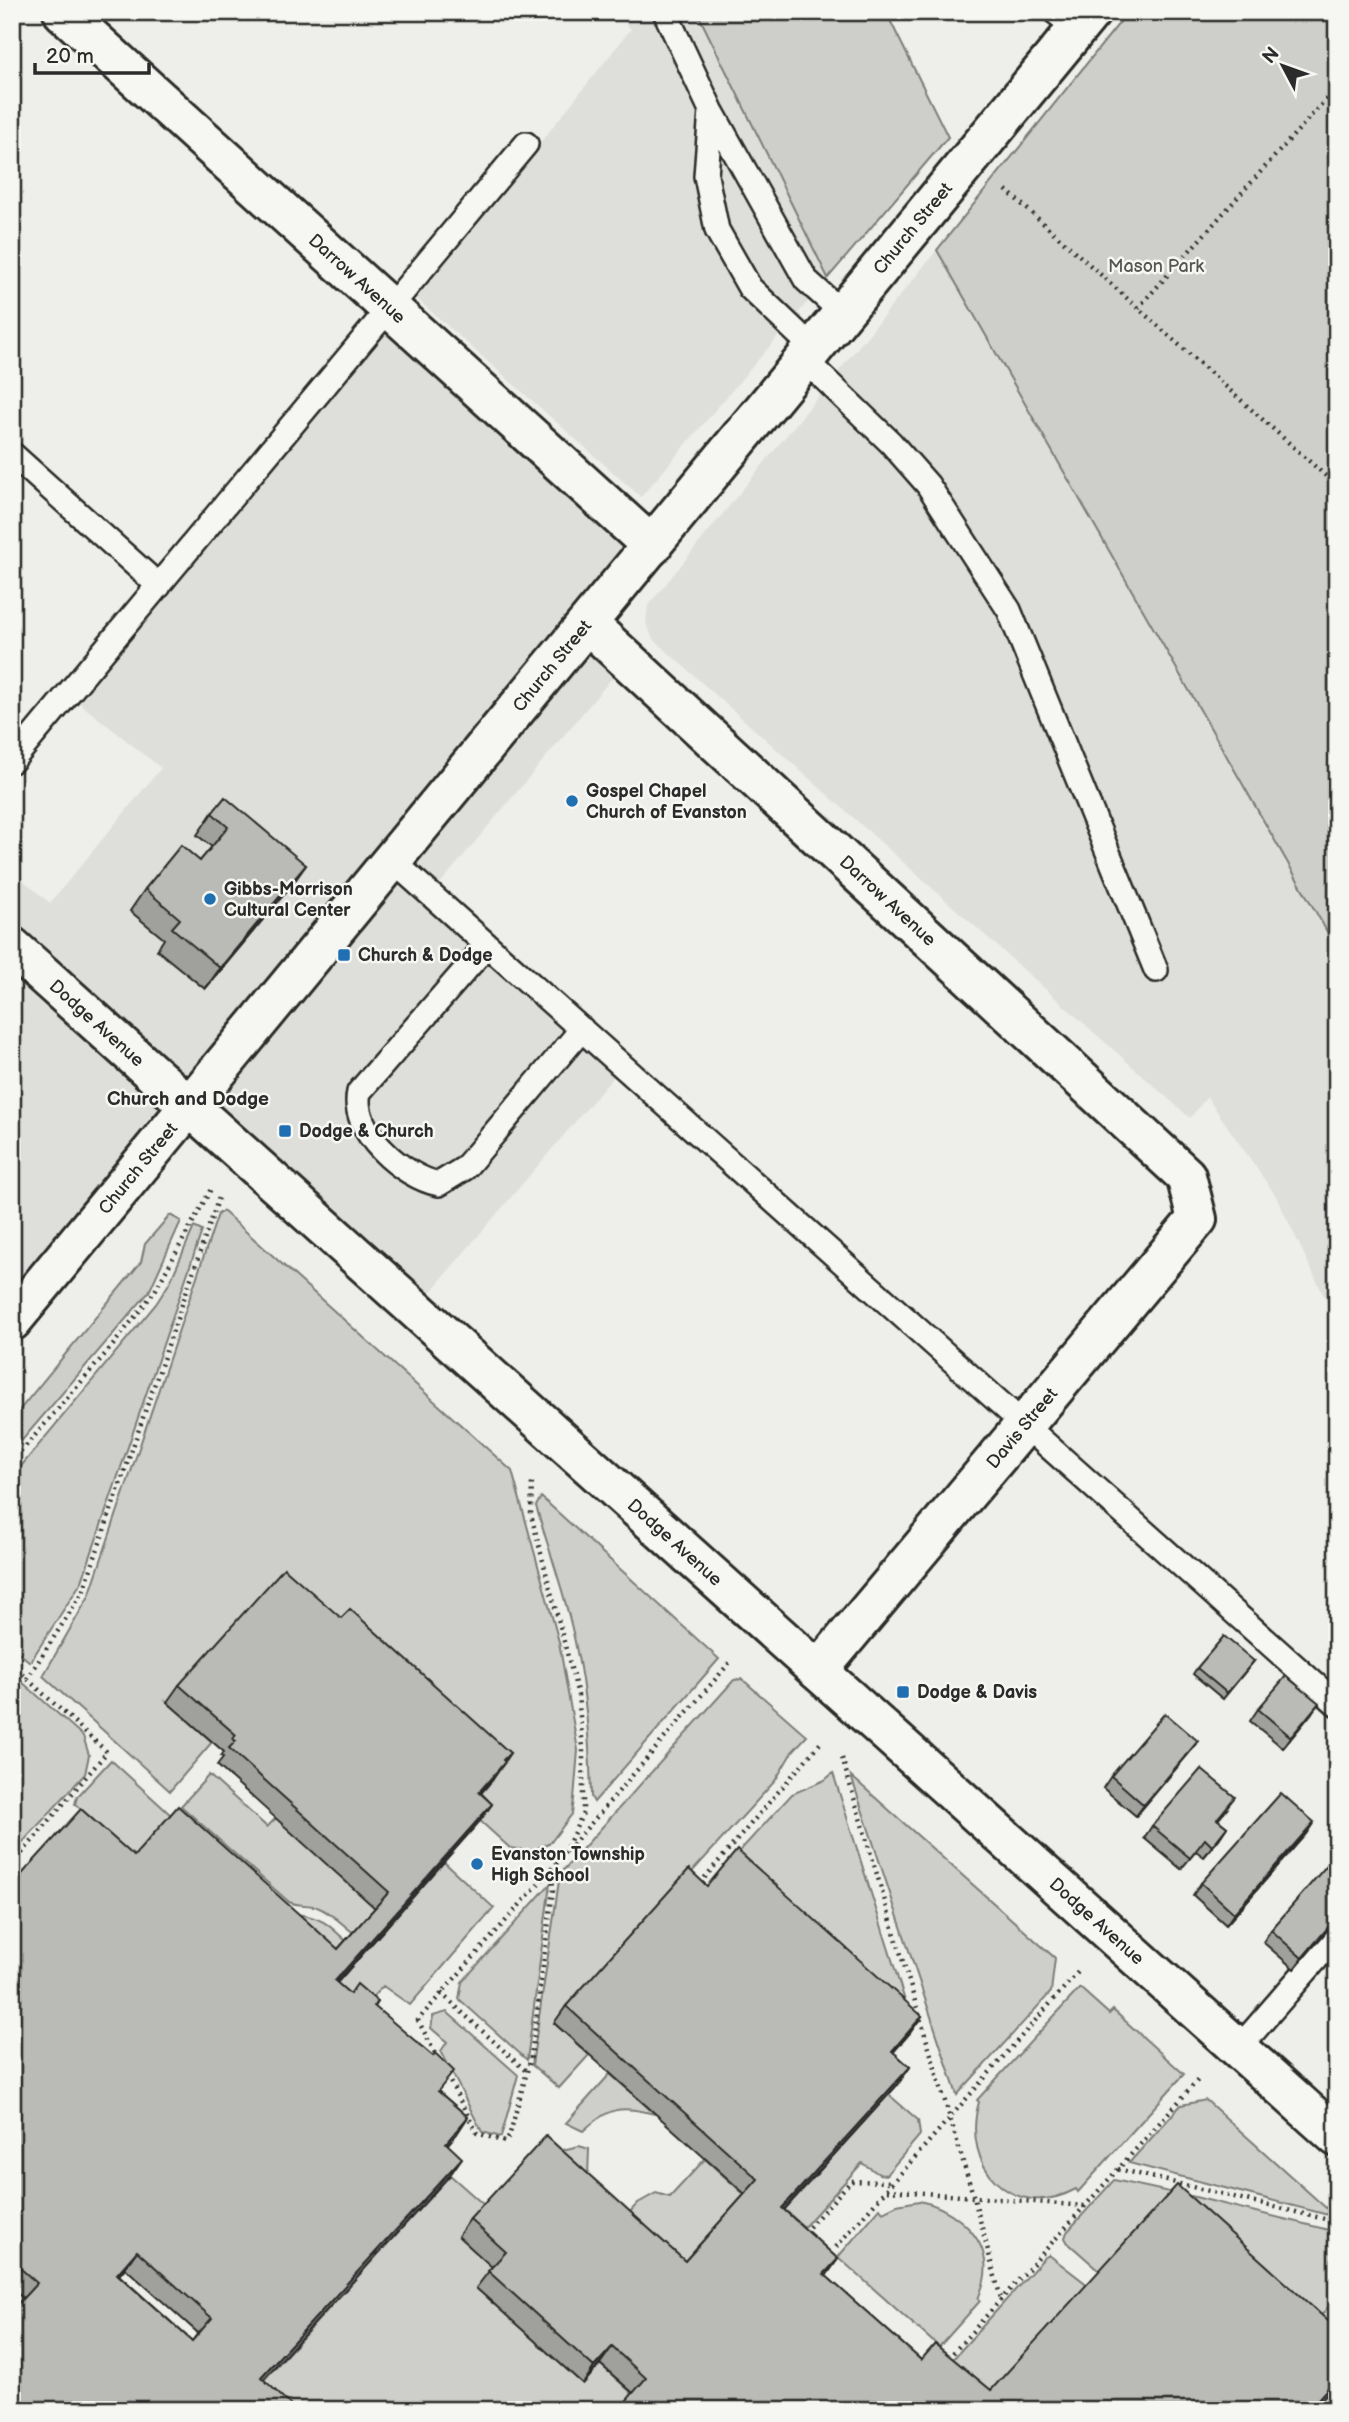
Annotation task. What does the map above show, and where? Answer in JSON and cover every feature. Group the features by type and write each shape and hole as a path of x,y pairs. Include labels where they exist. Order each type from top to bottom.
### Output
{"street":[{"name":"Darrow Avenue","path":"63,12 652,546"},
{"name":"Church Street","path":"12,1321 844,314 1075,18"},
{"name":"Darrow Avenue","path":"588,624 1186,1176"},
{"name":"Dodge Avenue","path":"12,947 1337,2137"},
{"name":"Davis Street","path":"818,1671 1197,1219 1186,1176"}],"lane":[{"path":"665,12 711,110 806,280 844,314"},
{"path":"711,110 706,176 717,230 750,288 928,485 1009,610 1156,970"},
{"path":"12,761 526,144"},
{"path":"12,454 159,586"},
{"path":"393,861 1337,1704"},
{"path":"487,945 359,1092 356,1104 360,1118 380,1149 407,1171 425,1181 439,1184 456,1174 465,1168 486,1144 582,1029"},
{"path":"1239,2048 1337,1935"}],"path":[{"path":"1138,308 1337,87"},
{"path":"1006,190 1337,486"},
{"path":"12,1462 113,1345 155,1291 211,1189"},
{"path":"27,1679 83,1592 219,1197"},
{"path":"532,1479 531,1515 578,1695 583,1748 583,1813 563,1856"},
{"path":"552,1868 553,1890 531,2057 509,2137 505,2142 477,2133 418,2020 732,1660"},
{"path":"12,1665 107,1752 12,1865"},
{"path":"693,1891 822,1741"},
{"path":"842,1758 974,2198 1001,2299"},
{"path":"836,2247 1078,1972"},
{"path":"441,1993 527,2072"},
{"path":"953,2353 1198,2080"},
{"path":"1118,2169 1337,2222"},
{"path":"809,2227 851,2181 893,2182"},
{"path":"886,2190 1085,2206"},
{"path":"1318,2332 1337,2310"}],"shaded area":[{"path":"614,12 697,12 828,278 641,497 416,298 631,29"},
{"path":"937,250 1337,949 1337,1323 1276,1196 1207,1097 1190,1118 653,639 646,623 648,606"},
{"path":"390,308 652,546 589,624 627,660 424,903 615,1075 416,1309 191,1106 12,1321 12,871 50,903 161,768 68,694"}],"green space":[{"path":"697,12 886,12 948,137 828,278"},
{"name":"Mason Park","path":"1128,12 1337,12 1337,949 937,250"},
{"path":"223,1211 512,1471 559,1642 578,1750 572,1814 551,1842 531,1851 510,1848 467,1809 493,1780 491,1777 167,1701 212,1742 170,1791 43,1676 89,1596 218,1214"},
{"path":"170,1215 181,1221 149,1292 12,1452 12,1419 141,1262 145,1244"},
{"path":"194,1227 202,1231 82,1581 30,1662 12,1647 12,1477 156,1304 170,1282"},
{"path":"541,1497 719,1659 594,1802 591,1797 587,1724 580,1670 569,1615 536,1506"},
{"path":"12,1673 83,1736 89,1755 85,1774 12,1854"},
{"path":"742,1679 807,1736 792,1752 775,1781 554,2023 589,2055 559,2088 532,2065 560,1874 734,1680"},
{"path":"111,1760 172,1816 296,1914 324,1923 347,1942 326,1966 136,1859 75,1804 77,1797"},
{"path":"833,1773 912,2023 725,1867 792,1794 825,1780"},
{"path":"209,1775 267,1827 276,1818 377,1909 355,1934 322,1909 289,1902 181,1806"},
{"path":"851,1776 1055,1958 1051,1992 957,2095"},
{"path":"444,1862 494,1908 410,2005 383,1986 358,2012 323,1998"},
{"path":"550,1884 527,2060 459,1999 462,1982"},
{"path":"1080,1988 1109,2014 1113,2010 1184,2074 1078,2192 1076,2189 1053,2198 1032,2199 1013,2194 997,2183 985,2167 977,2148 977,2100"},
{"path":"447,2012 518,2075 501,2137 482,2132 441,2051 447,2042 431,2028 433,2016"},
{"path":"610,2074 655,2114 616,2110 601,2117 583,2131 566,2123"},
{"path":"888,2094 918,2120 920,2135 886,2175 879,2174 862,2163 804,2227 784,2209"},
{"path":"1206,2100 1336,2217 1129,2163 1181,2105"},
{"path":"579,2146 589,2149 588,2177 537,2156"},
{"path":"705,2159 746,2196 673,2278 616,2227 638,2203 656,2193 670,2197"},
{"path":"450,2175 485,2206 494,2269 477,2288 582,2383 600,2364 634,2395 621,2410 267,2410 254,2391"},
{"path":"1114,2180 1174,2193 1101,2272 1065,2238 1067,2232"},
{"path":"1191,2196 1337,2232 1337,2297 1308,2331 1176,2212"},
{"path":"919,2201 941,2208 961,2221 977,2239 985,2261 985,2276 978,2299 980,2301 939,2347 838,2257 880,2208 883,2212 897,2205"},
{"path":"1049,2255 1089,2286 991,2393 953,2359"}],"building":[{"name":"Gibbs-Morrison Cultural Center","path":"225,797 306,865 220,968 172,928 180,919 145,889 181,845 200,861 228,827 212,813"},
{"name":"Evanston Township High School","path":"284,1568 341,1618 350,1609 510,1753 479,1792 492,1804 335,1981 350,1994 357,1984 378,2002 374,2006 454,2071 438,2091 468,2117 446,2143 462,2158 261,2377 296,2410 12,2410 12,2310 37,2283 12,2261 12,1885 81,1809 134,1856 178,1806 338,1949 389,1892 229,1748 236,1741 233,1739 236,1735 179,1685","holes":["137,2251 212,2318 192,2341 117,2274"]},
{"path":"1224,1636 1254,1661 1227,1693 1197,1668"},
{"path":"1286,1676 1319,1703 1291,1737 1258,1709"},
{"path":"1165,1713 1198,1741 1144,1805 1111,1776"},
{"path":"1201,1769 1235,1797 1217,1819 1227,1827 1212,1846 1205,1839 1190,1858 1152,1826"},
{"path":"1281,1793 1314,1822 1234,1913 1201,1883"},
{"name":"Evanston Township High School","path":"737,1850 922,2016 892,2051 910,2067 782,2208 838,2259 824,2274 921,2360 935,2344 991,2390 1177,2185 1337,2329 1337,2378 1308,2410 626,2410 626,2401 646,2378 612,2347 594,2367 488,2271 506,2252 470,2219 546,2136 685,2261 758,2179 566,2006 689,1869 707,1886"},
{"path":"1333,1858 1337,1862 1337,1917 1302,1958 1271,1930"},
{"path":"1337,2395 1337,2410 1324,2410"}],"place":[{"name":"Gospel Chapel Church of Evanston","path":"572,801"},
{"name":"Gibbs-Morrison Cultural Center","path":"210,899"},
{"name":"Church & Dodge","path":"344,955"},
{"name":"Dodge & Church","path":"285,1131"},
{"name":"Dodge & Davis","path":"903,1692"},
{"name":"Evanston Township High School","path":"477,1864"}],"district":[{"name":"Church and Dodge","path":"188,1098"}]}
